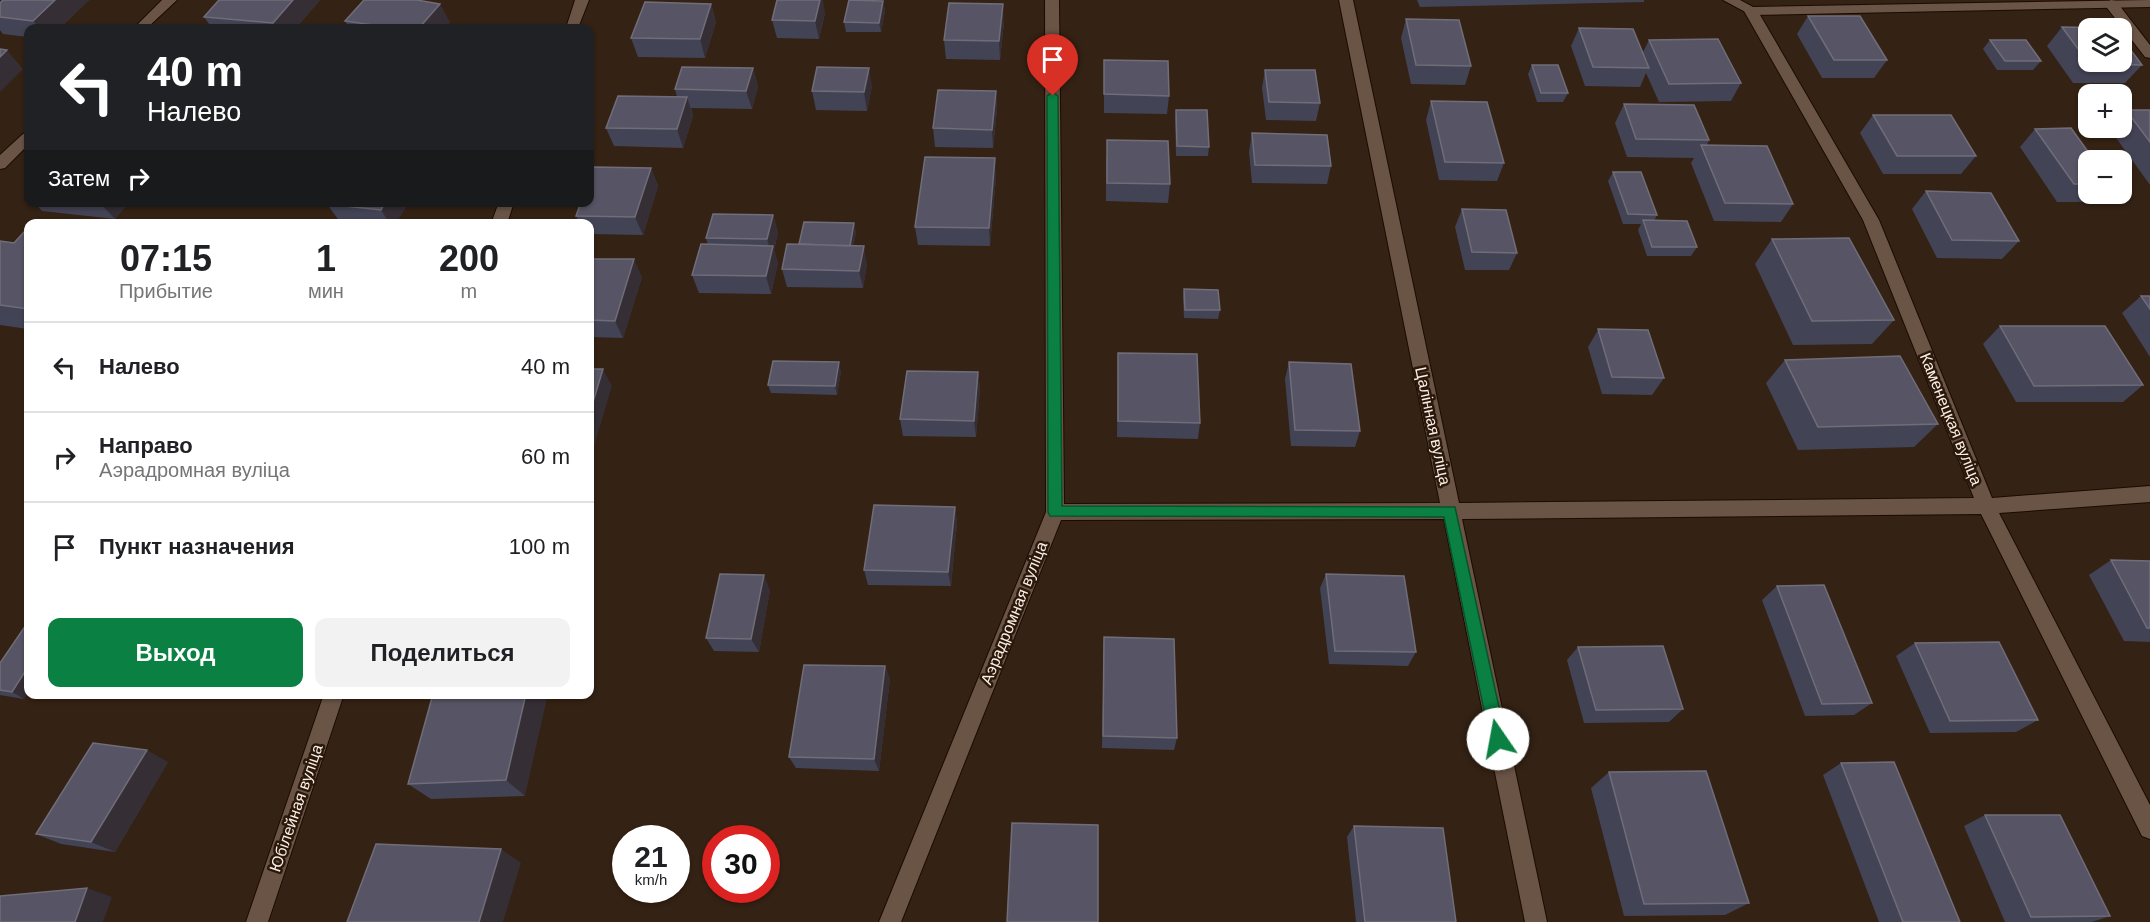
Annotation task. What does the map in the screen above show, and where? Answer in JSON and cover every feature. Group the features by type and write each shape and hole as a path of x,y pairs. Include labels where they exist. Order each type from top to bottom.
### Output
{"street":[{"path":"144,24 170,0"},
{"path":"573,24 582,0"},
{"name":"Аэрадромная вуліца","path":"890,922 1055,512 1052,0"},
{"name":"Цалінная вуліца","path":"1346,0 1536,922"},
{"path":"1730,0 1751,11 2150,3"},
{"path":"2111,4 2150,54"},
{"name":"Каменецкая вуліца","path":"1751,11 1871,220 1986,506 2150,828"},
{"path":"0,164 24,141"},
{"path":"1055,512 1986,506 2150,494"},
{"name":"Юбілейная вуліца","path":"257,922 332,699"}],"building":[{"path":"3,0 55,0 33,21 0,17 0,3"},
{"path":"219,0 293,0 273,23 204,17"},
{"path":"364,0 417,0 440,4 422,24 366,24 345,21"},
{"path":"777,0 820,0 815,21 772,20"},
{"path":"849,0 883,1 879,23 844,22"},
{"path":"645,2 711,4 700,39 631,38"},
{"path":"949,3 1003,4 999,41 944,40"},
{"path":"1808,16 1860,16 1887,60 1834,60"},
{"path":"1406,19 1459,20 1471,66 1416,65"},
{"path":"2062,27 2078,27 2078,49"},
{"path":"1579,28 1633,29 1649,68 1593,67"},
{"path":"1718,39 1741,83 1669,84 1649,40"},
{"path":"1990,40 2026,40 2041,61 2005,61"},
{"path":"0,49 7,50 0,57"},
{"path":"2132,52 2142,65 2132,65"},
{"path":"1104,60 1168,61 1169,96 1104,94"},
{"path":"1532,65 1558,65 1568,93 1541,93"},
{"path":"682,67 753,68 746,91 675,89"},
{"path":"817,67 869,68 864,92 812,91"},
{"path":"1265,70 1315,70 1320,103 1269,102"},
{"path":"938,90 996,91 992,130 933,128"},
{"path":"618,96 687,97 677,129 606,128"},
{"path":"1431,101 1487,102 1504,163 1445,162"},
{"path":"1624,104 1694,105 1709,140 1636,139"},
{"path":"1176,110 1207,110 1209,147 1177,146"},
{"path":"2132,110 2150,110 2150,142 2132,118"},
{"path":"1873,115 1951,115 1976,156 1897,156"},
{"path":"2071,128 2087,150 2078,150 2078,184 2074,184 2035,129"},
{"path":"1252,133 1327,135 1331,166 1255,165"},
{"path":"1107,140 1168,141 1170,184 1107,183"},
{"path":"1701,145 1767,146 1793,204 1725,203"},
{"path":"925,157 995,158 989,228 915,227"},
{"path":"594,167 651,168 635,217 576,216 579,207 594,207"},
{"path":"1613,172 1641,172 1657,215 1628,214"},
{"path":"1926,191 1991,193 2019,241 1952,240"},
{"path":"354,207 382,207 381,210"},
{"path":"1462,209 1506,210 1517,253 1472,252"},
{"path":"713,214 773,215 767,239 706,238"},
{"path":"1643,220 1687,221 1697,247 1652,247"},
{"path":"804,222 854,223 850,246 799,244"},
{"path":"24,232 24,308 0,305 0,241 14,243"},
{"path":"1849,238 1894,320 1812,321 1772,239"},
{"path":"701,244 773,246 766,276 692,275"},
{"path":"787,244 864,246 859,271 782,269"},
{"path":"594,259 634,259 615,321 594,320"},
{"path":"1184,289 1218,290 1220,310 1185,310"},
{"path":"2141,296 2150,296 2150,309"},
{"path":"2000,326 2105,326 2143,385 2034,386"},
{"path":"1598,329 1648,330 1664,378 1612,377"},
{"path":"1118,353 1197,354 1200,423 1118,421"},
{"path":"1900,356 1938,424 1818,427 1785,360"},
{"path":"773,361 839,362 835,386 768,385"},
{"path":"1289,362 1351,364 1360,431 1295,430"},
{"path":"594,369 603,369 594,399"},
{"path":"907,371 978,372 974,421 900,419"},
{"path":"874,505 955,507 948,572 864,570"},
{"path":"2111,560 2150,561 2150,628 2147,628"},
{"path":"720,574 764,575 751,639 706,638"},
{"path":"1326,574 1404,576 1416,652 1335,651"},
{"path":"1824,585 1872,703 1822,704 1777,586"},
{"path":"24,628 24,673 12,692 0,690 0,663"},
{"path":"1104,637 1174,639 1177,738 1103,736"},
{"path":"1999,642 2038,720 1950,721 1915,643"},
{"path":"1663,646 1683,709 1596,710 1578,647"},
{"path":"804,665 885,666 874,759 789,757"},
{"path":"432,699 525,699 506,780 408,784"},
{"path":"93,743 147,750 91,842 36,834"},
{"path":"1894,762 1960,922 1903,922 1841,763"},
{"path":"1706,771 1749,903 1644,904 1609,772"},
{"path":"1985,815 2060,815 2110,916 2031,917"},
{"path":"1012,823 1098,825 1098,922 1007,922"},
{"path":"1354,826 1443,828 1456,922 1365,922"},
{"path":"376,844 501,849 479,922 347,922"},
{"path":"87,888 75,922 0,922 0,896"}],"route":[{"path":"1053,96 1055,512 1450,511 1498,739"}]}
